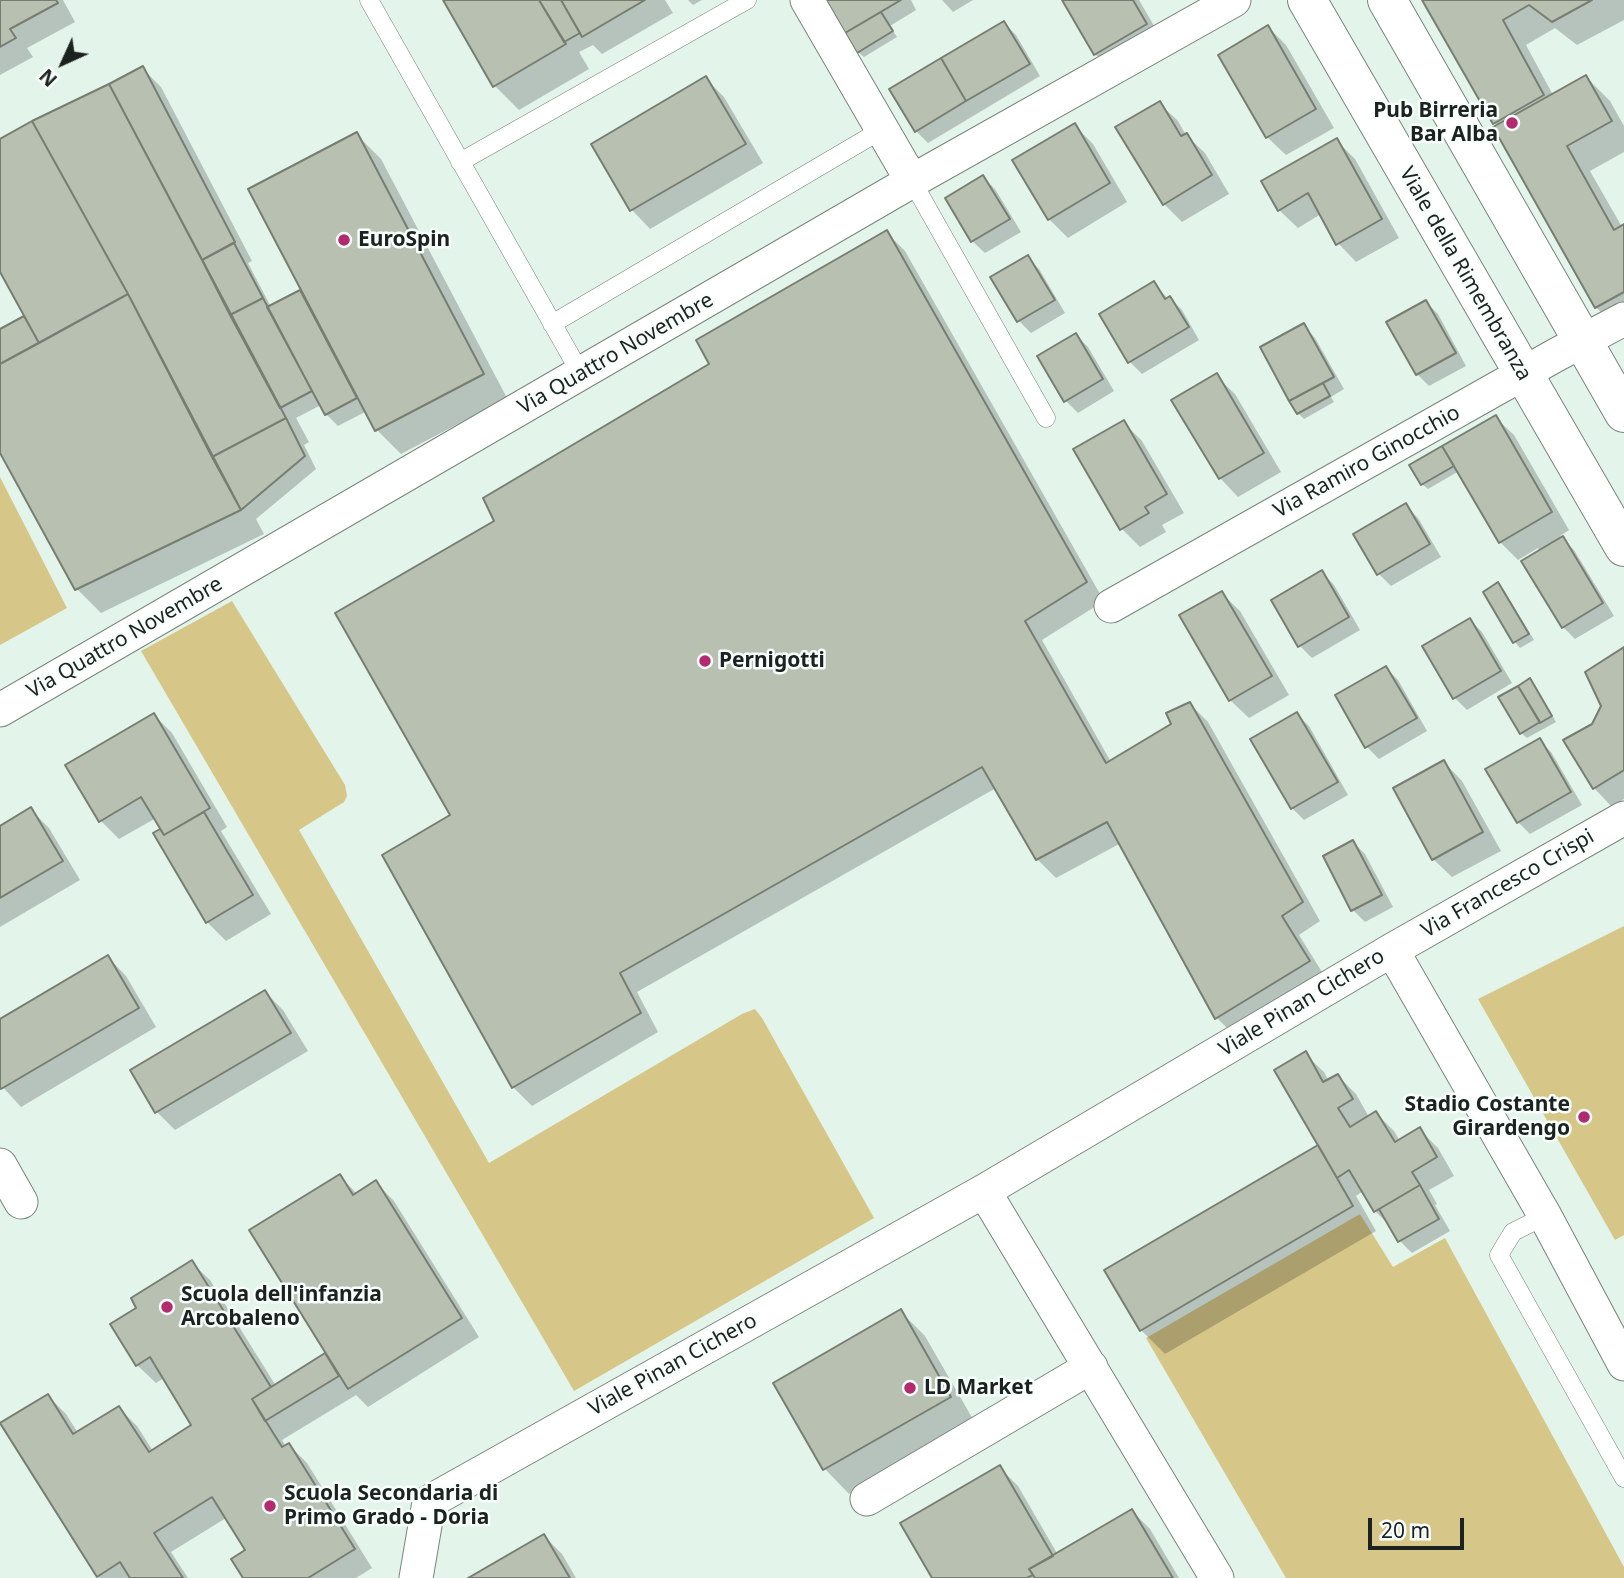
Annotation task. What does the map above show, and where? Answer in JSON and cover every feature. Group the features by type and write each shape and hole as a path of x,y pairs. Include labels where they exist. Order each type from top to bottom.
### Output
{"street":[{"path":"807,0 912,181"},
{"name":"Via Quattro Novembre","path":"0,710 912,181 1234,0"},
{"name":"Viale della Rimembranza","path":"1307,0 1624,547"},
{"path":"1387,0 1624,413"},
{"name":"Via Ramiro Ginocchio","path":"1111,606 1624,319"},
{"name":"Via Francesco Crispi","path":"1392,950 1624,818"},
{"name":"Viale Pinan Cichero","path":"416,1578 429,1502 984,1191 1392,950 1545,1216 1624,1364"},
{"path":"0,1165 22,1202"},
{"path":"984,1191 1217,1578"},
{"path":"867,1499 1091,1367"}],"lane":[{"path":"369,0 581,374"},
{"path":"460,162 747,0"},
{"path":"552,324 883,130"},
{"path":"912,181 1046,418"},
{"path":"1545,1216 1513,1232 1499,1255 1624,1478"}],"shaded area":[{"path":"0,477 67,608 0,645"},
{"path":"232,601 345,785 347,796 344,802 299,830 489,1163 742,1014 755,1009 874,1218 574,1391 141,651"},
{"name":"Stadio Costante Girardengo","path":"1624,926 1624,1235 1615,1240 1478,999"},
{"path":"1360,1214 1393,1267 1445,1238 1624,1567 1624,1578 1286,1578 1146,1338"}],"building":[{"path":"0,0 56,0 58,3 10,29 16,38 0,47"},
{"path":"443,0 539,0 566,44 493,87"},
{"path":"539,0 561,0 580,33 564,42"},
{"path":"561,0 645,0 582,37"},
{"path":"826,0 901,0 845,33"},
{"path":"1062,0 1133,0 1147,24 1094,55"},
{"path":"1422,0 1592,0 1552,22 1529,5 1503,20 1544,95 1493,124"},
{"path":"881,12 893,31 857,53 845,33"},
{"path":"1004,21 1030,64 966,101 941,58"},
{"path":"1268,25 1316,109 1266,138 1218,55"},
{"path":"941,58 966,101 915,132 889,89"},
{"path":"143,66 235,242 202,260 109,84"},
{"path":"1586,75 1612,121 1567,146 1614,230 1624,224 1624,292 1595,308 1493,127"},
{"path":"706,76 746,144 630,211 591,144"},
{"path":"109,84 286,418 212,457 128,294 32,121"},
{"path":"1160,101 1181,136 1187,133 1212,175 1163,205 1115,127"},
{"path":"32,121 128,294 39,343 0,272 0,139"},
{"path":"1075,123 1110,183 1048,220 1012,160"},
{"name":"EuroSpin","path":"357,132 484,374 375,431 248,189"},
{"path":"1337,138 1382,219 1336,245 1308,193 1278,211 1261,181"},
{"path":"983,175 1010,219 971,242 945,198"},
{"name":"Pernigotti","path":"887,230 1087,582 1025,621 1106,763 1171,724 1166,713 1190,702 1303,902 1282,916 1310,961 1215,1019 1107,822 1036,860 982,767 620,973 641,1013 512,1088 382,855 450,815 335,613 494,521 483,498 709,364 696,340"},
{"path":"234,243 263,298 230,315 202,260"},
{"path":"1028,255 1055,300 1017,322 990,277"},
{"path":"1154,281 1165,299 1170,296 1189,327 1128,363 1099,314"},
{"path":"300,290 357,398 325,415 267,307"},
{"path":"128,294 241,510 75,590 0,453 0,364"},
{"path":"263,298 312,391 280,408 230,315"},
{"path":"1426,300 1456,353 1416,375 1386,322"},
{"path":"24,316 39,343 0,364 0,329"},
{"path":"1304,323 1334,377 1289,401 1260,347"},
{"path":"1076,333 1103,379 1064,402 1037,356"},
{"path":"1217,373 1264,453 1219,479 1171,400"},
{"path":"1323,383 1330,396 1297,414 1289,401"},
{"path":"1496,415 1552,512 1499,543 1442,446"},
{"path":"286,418 305,456 241,510 212,457"},
{"path":"1124,420 1167,494 1145,507 1149,513 1120,530 1073,449"},
{"path":"1442,446 1454,466 1421,485 1409,465"},
{"path":"1406,503 1430,544 1377,575 1353,534"},
{"path":"1563,536 1603,603 1562,628 1521,561"},
{"path":"1322,570 1349,617 1298,647 1271,600"},
{"path":"1498,582 1529,634 1513,643 1483,592"},
{"path":"1222,591 1272,676 1229,701 1179,615"},
{"path":"1470,618 1501,671 1453,699 1422,646"},
{"path":"1624,647 1624,770 1593,789 1563,740 1592,724 1601,706 1585,672"},
{"path":"1386,666 1417,718 1365,748 1335,695"},
{"path":"1530,678 1552,716 1540,723 1518,686"},
{"path":"1518,686 1540,722 1520,734 1498,697"},
{"path":"1297,712 1338,782 1291,809 1250,739"},
{"path":"154,713 210,808 164,835 141,797 99,822 65,765"},
{"path":"1540,738 1571,792 1517,823 1485,769"},
{"path":"1444,760 1483,832 1432,860 1393,788"},
{"path":"31,807 63,861 0,898 0,826"},
{"path":"204,812 253,895 206,923 153,833 160,829 164,835"},
{"path":"1353,840 1382,895 1351,911 1323,856"},
{"path":"108,955 139,1008 1,1089 0,1019"},
{"path":"265,990 291,1033 155,1113 130,1070"},
{"path":"1306,1051 1323,1082 1338,1074 1353,1099 1338,1108 1350,1127 1376,1111 1395,1142 1420,1127 1437,1157 1412,1172 1420,1185 1374,1212 1349,1170 1337,1178 1274,1070"},
{"path":"1318,1145 1353,1206 1140,1331 1104,1270"},
{"path":"340,1174 353,1195 376,1180 462,1318 348,1389 249,1230"},
{"path":"1420,1185 1439,1219 1398,1242 1379,1209"},
{"path":"192,1260 271,1387 252,1399 282,1447 289,1443 355,1549 308,1578 243,1578 231,1559 245,1550 212,1497 154,1533 183,1578 130,1578 120,1562 97,1577 0,1423 48,1394 73,1434 119,1406 149,1452 191,1425 150,1357 136,1366 110,1324 136,1308 131,1298"},
{"path":"901,1309 951,1397 823,1470 773,1383"},
{"path":"325,1353 339,1376 265,1421 252,1399"},
{"path":"1000,1465 1053,1556 1029,1569 1033,1575 1027,1578 932,1578 900,1523"},
{"path":"1132,1509 1173,1578 1035,1578 1029,1569"},
{"path":"544,1534 570,1578 468,1578"}],"place":[{"name":"Pub Birreria Bar Alba","path":"1512,123"},
{"name":"EuroSpin","path":"344,240"},
{"name":"Pernigotti","path":"705,661"},
{"name":"Stadio Costante Girardengo","path":"1584,1117"},
{"name":"Scuola dell'infanzia Arcobaleno","path":"167,1307"},
{"name":"LD Market","path":"910,1388"},
{"name":"Scuola Secondaria di Primo Grado - Doria","path":"270,1506"}]}
